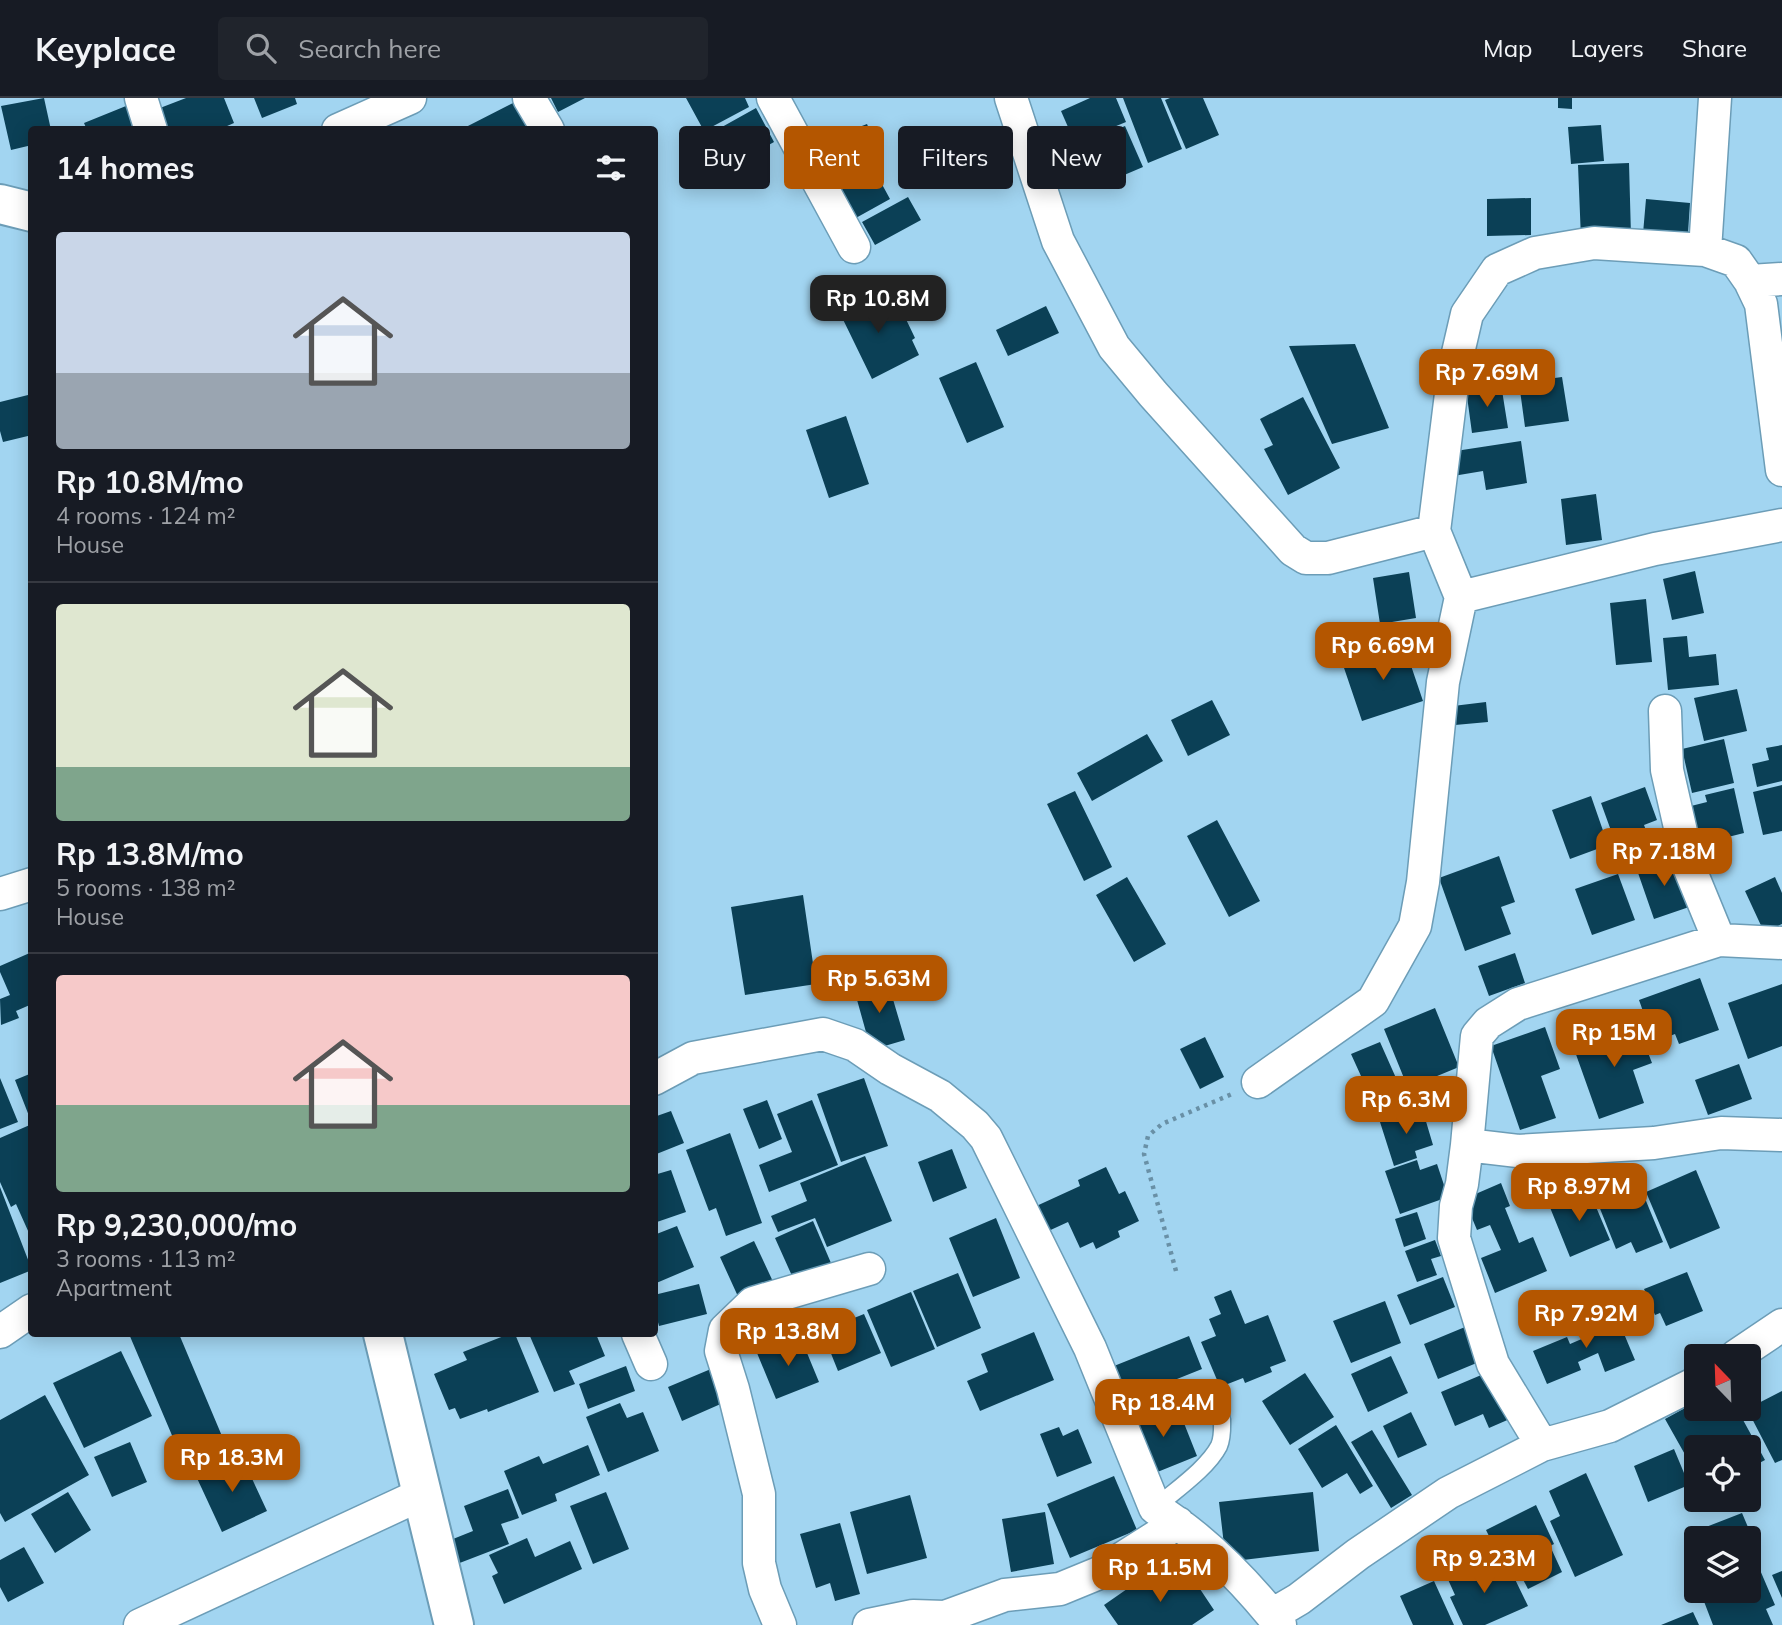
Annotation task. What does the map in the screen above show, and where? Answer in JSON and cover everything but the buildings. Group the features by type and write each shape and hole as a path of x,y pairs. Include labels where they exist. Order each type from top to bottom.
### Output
{"street":[{"path":"141,98 150,126"},
{"path":"347,126 410,98"},
{"path":"529,98 546,126"},
{"path":"773,98 854,247"},
{"path":"1011,98 1058,241 1114,347 1293,550 1306,558 1328,558 1434,531"},
{"path":"1705,250 1715,98"},
{"path":"0,204 28,211"},
{"path":"1258,1082 1373,1001 1415,926 1423,882 1443,682 1461,597 1434,531 1454,370 1467,314 1497,270 1535,253 1594,243 1705,250 1735,261 1750,281 1761,304 1782,470"},
{"path":"1750,281 1782,279"},
{"path":"1461,597 1655,549 1782,525"},
{"path":"1665,712 1667,770 1689,867 1719,940"},
{"path":"0,894 28,885"},
{"path":"1542,1445 1493,1364 1454,1238 1467,1145 1477,1035 1488,1023 1518,1004 1719,940 1782,943"},
{"path":"658,1077 693,1058 823,1034 855,1045 890,1069 940,1096 975,1125 986,1138 1090,1348 1166,1515 1237,1575 1276,1620 1298,1599 1448,1493 1542,1445 1610,1426 1684,1389"},
{"path":"1467,1145 1518,1151 1654,1143 1721,1133 1782,1135"},
{"path":"780,1625 765,1589 759,1563 760,1494 721,1351 725,1330 753,1303 869,1269"},
{"path":"0,1332 28,1313"},
{"path":"1753,1344 1782,1325"},
{"path":"384,1337 454,1625"},
{"path":"639,1337 651,1364"},
{"path":"141,1625 422,1494"},
{"path":"869,1625 945,1617 1005,1595 1060,1589 1099,1573 1166,1515"}],"lane":[{"path":"1166,1515 1219,1446 1222,1419"}],"path":[{"path":"1177,1271 1144,1154 1148,1136 1162,1124 1258,1082"}]}
